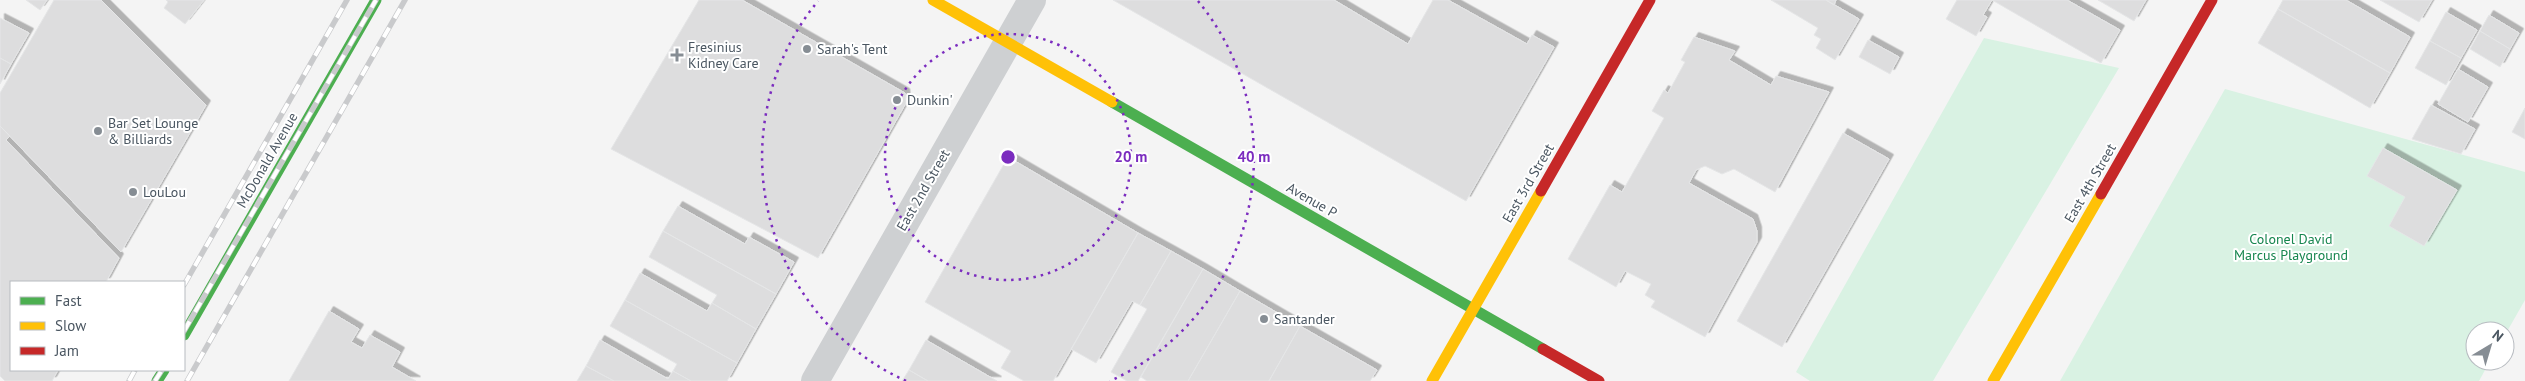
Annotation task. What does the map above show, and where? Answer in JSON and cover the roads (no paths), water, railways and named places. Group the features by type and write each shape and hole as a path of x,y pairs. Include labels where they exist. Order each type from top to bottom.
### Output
{"main road":[{"name":"McDonald Avenue","path":"185,333 376,0"},
{"name":"Avenue P","path":"933,0 1599,381"},
{"name":"East 3rd Street","path":"1432,381 1650,0"},
{"name":"East 4th Street","path":"1994,381 2212,0"}],"street":[{"name":"East 2nd Street","path":"815,381 1032,0"}],"railway":[{"path":"185,283 347,0"},
{"path":"185,329 376,0"},
{"path":"187,381 405,0"},
{"path":"129,381 134,371"},
{"path":"155,381 161,371"}],"place":[{"name":"Sarah's Tent","path":"807,49"},
{"name":"Fresinius Kidney Care","path":"677,55"},
{"name":"Dunkin'","path":"897,100"},
{"name":"Bar Set Lounge & Billiards","path":"98,131"},
{"name":"LouLou","path":"133,192"},
{"name":"Santander","path":"1264,319"}],"park label":[{"name":"Colonel David Marcus Playground","path":"2291,248"}]}
